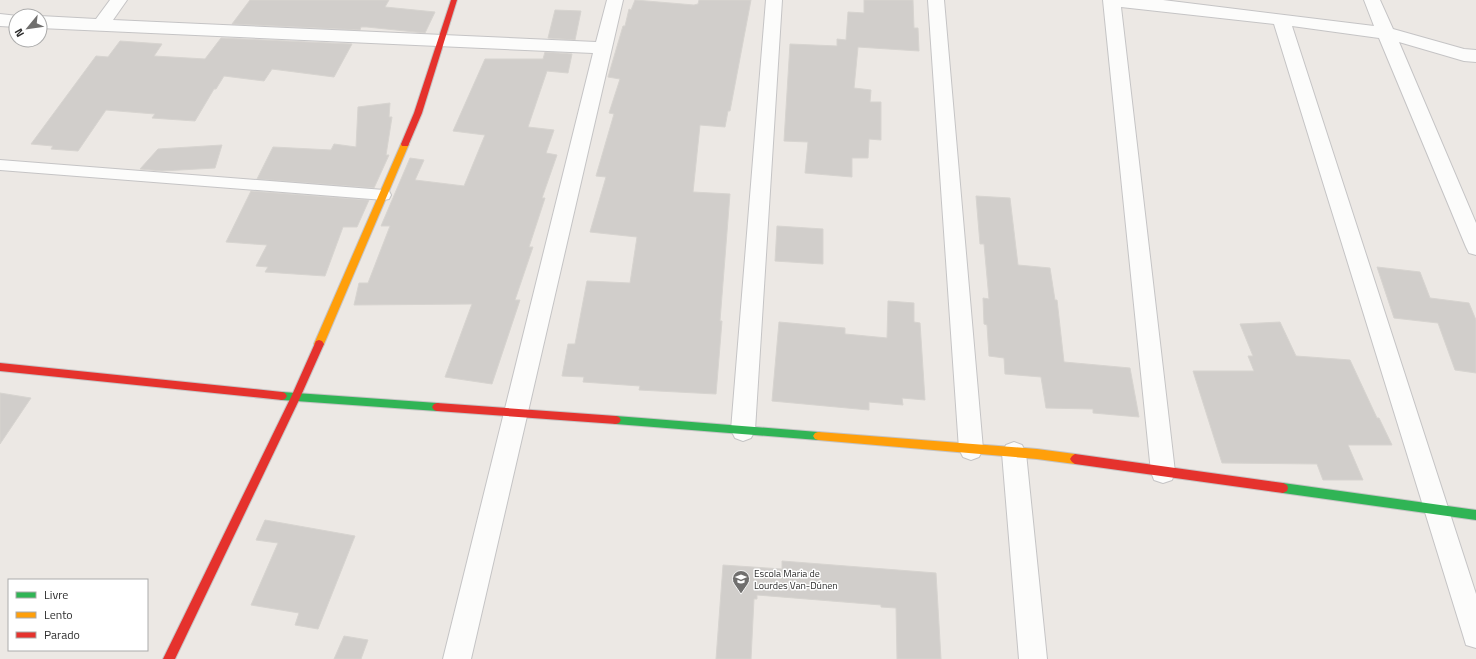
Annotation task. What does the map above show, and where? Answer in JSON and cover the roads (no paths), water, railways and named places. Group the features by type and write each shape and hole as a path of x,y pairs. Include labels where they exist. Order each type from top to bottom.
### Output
{"street":[{"path":"100,25 119,0"},
{"path":"170,659 296,397 384,195 418,113 454,0"},
{"path":"458,659 616,0"},
{"path":"743,430 774,0"},
{"path":"936,0 971,449"},
{"path":"1163,472 1111,0 1241,7 1281,20 1386,33 1464,55 1476,56"},
{"path":"1372,0 1476,247"},
{"path":"1281,20 1476,635"},
{"path":"48,22 604,48"},
{"path":"0,367 296,397 516,412 1014,453 1163,472 1436,511 1476,515"},
{"path":"1014,453 1033,659"}],"lane":[{"path":"0,165 384,195"}],"place":[{"name":"Escola Maria de Lourdes Van-Dúnen","path":"741,594"}]}
